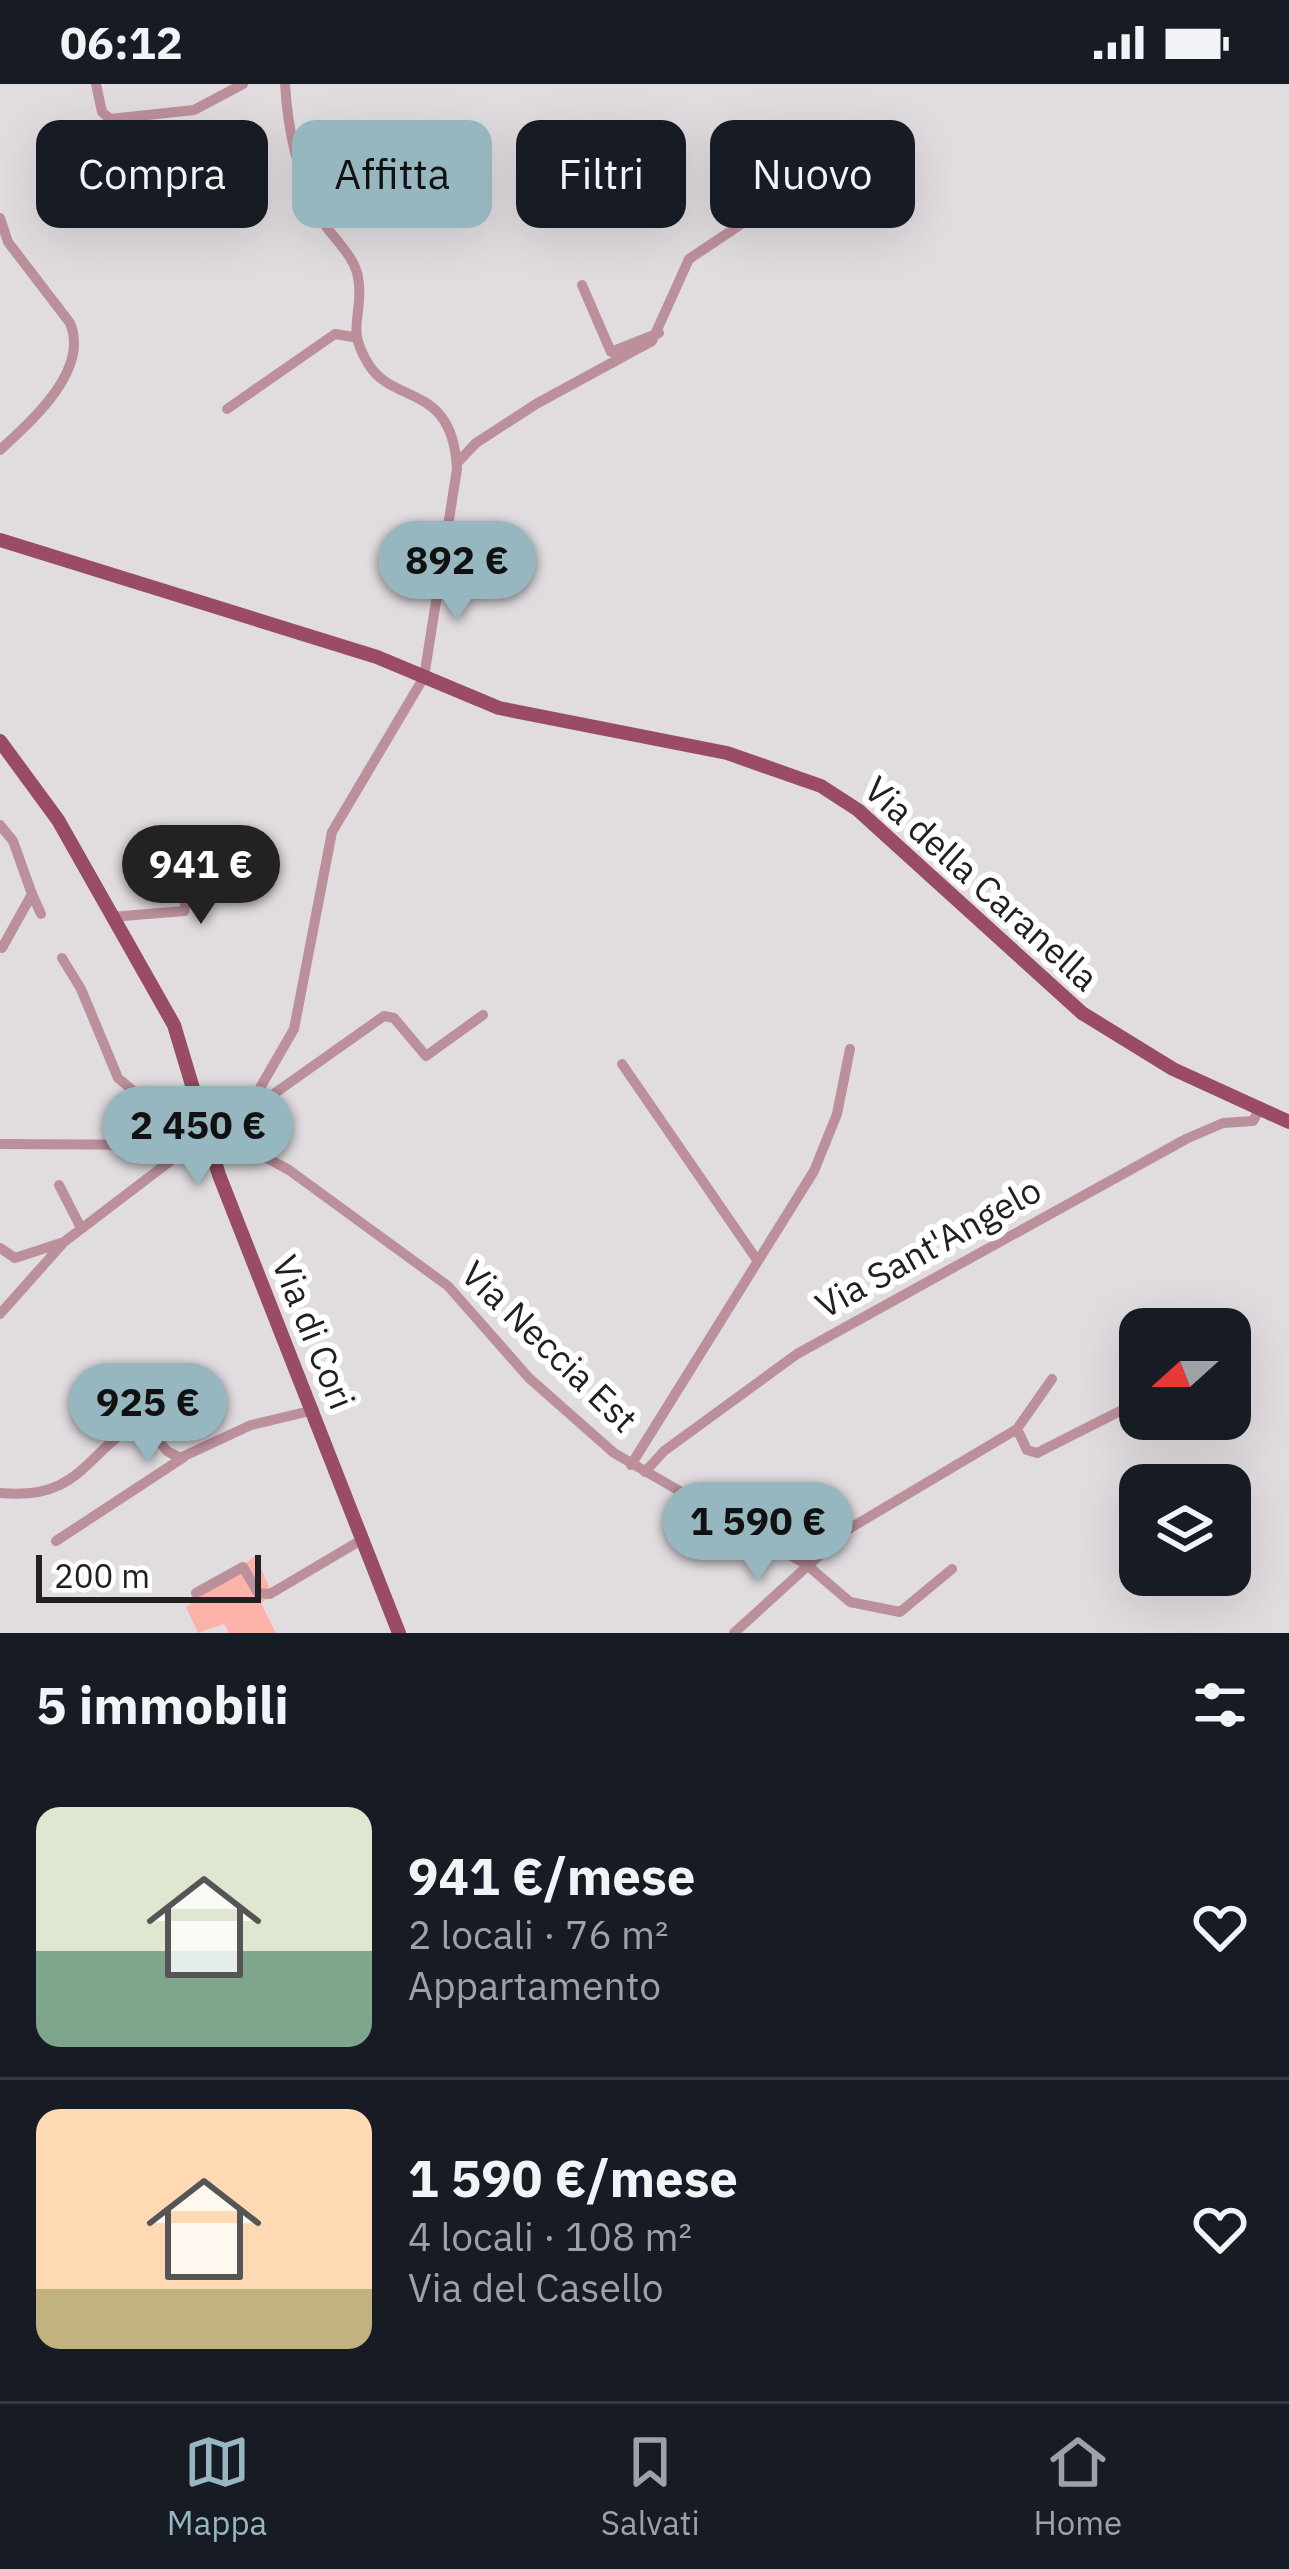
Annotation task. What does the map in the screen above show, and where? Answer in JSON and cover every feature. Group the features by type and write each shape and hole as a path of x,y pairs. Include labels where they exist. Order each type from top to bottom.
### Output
{"main road":[{"name":"Via della Caranella","path":"0,540 377,657 499,708 702,746 828,789 1073,1006 1162,1064 1289,1122"},
{"name":"Via di Cori","path":"0,741 52,810 172,1020 216,1164 399,1633"}],"street":[{"path":"96,84 102,112 110,119 191,111 243,84"},
{"path":"216,1164 250,1111 297,1020 330,837 424,677 458,463 432,405 377,376 353,337 358,277 320,217 293,157 285,84"},
{"path":"0,218 8,242 70,323 74,340 51,398 0,450"},
{"path":"458,463 487,435 613,366 659,333 677,277 689,259 736,228"},
{"path":"582,284 610,351 659,333"},
{"path":"227,409 335,334 353,337"},
{"path":"0,825 13,841 40,914"},
{"path":"111,916 184,911 198,835"},
{"path":"2,948 32,894"},
{"path":"62,958 82,991 117,1076 183,1132 207,1132"},
{"path":"250,1111 384,1016 393,1017 426,1056 483,1015"},
{"path":"632,1465 817,1165 836,1114 850,1048"},
{"path":"622,1064 757,1260"},
{"name":"Via Sant'Angelo","path":"645,1472 661,1453 797,1354 1190,1136 1223,1123 1253,1120 1259,1110"},
{"path":"181,1147 183,1132"},
{"path":"0,1314 64,1242 181,1147 207,1132"},
{"name":"Via Neccia Est","path":"232,1139 284,1167 451,1289 533,1382 632,1465 807,1565 846,1600 890,1614 918,1602 952,1569"},
{"path":"0,1144 181,1147"},
{"path":"59,1185 81,1228"},
{"path":"0,1248 15,1258 64,1242"},
{"path":"734,1633 847,1530 1017,1429 1052,1379"},
{"path":"56,1541 184,1457 251,1425 314,1410"},
{"path":"1017,1429 1029,1452 1037,1454 1119,1412"},
{"path":"0,1492 38,1496 50,1492 106,1454 142,1419 167,1451 184,1457"},
{"path":"196,1593 243,1567 257,1591 270,1594 363,1539"}],"shaded area":[{"path":"255,1556 273,1595 261,1603 276,1633 229,1633 224,1624 198,1633 186,1607"}]}
